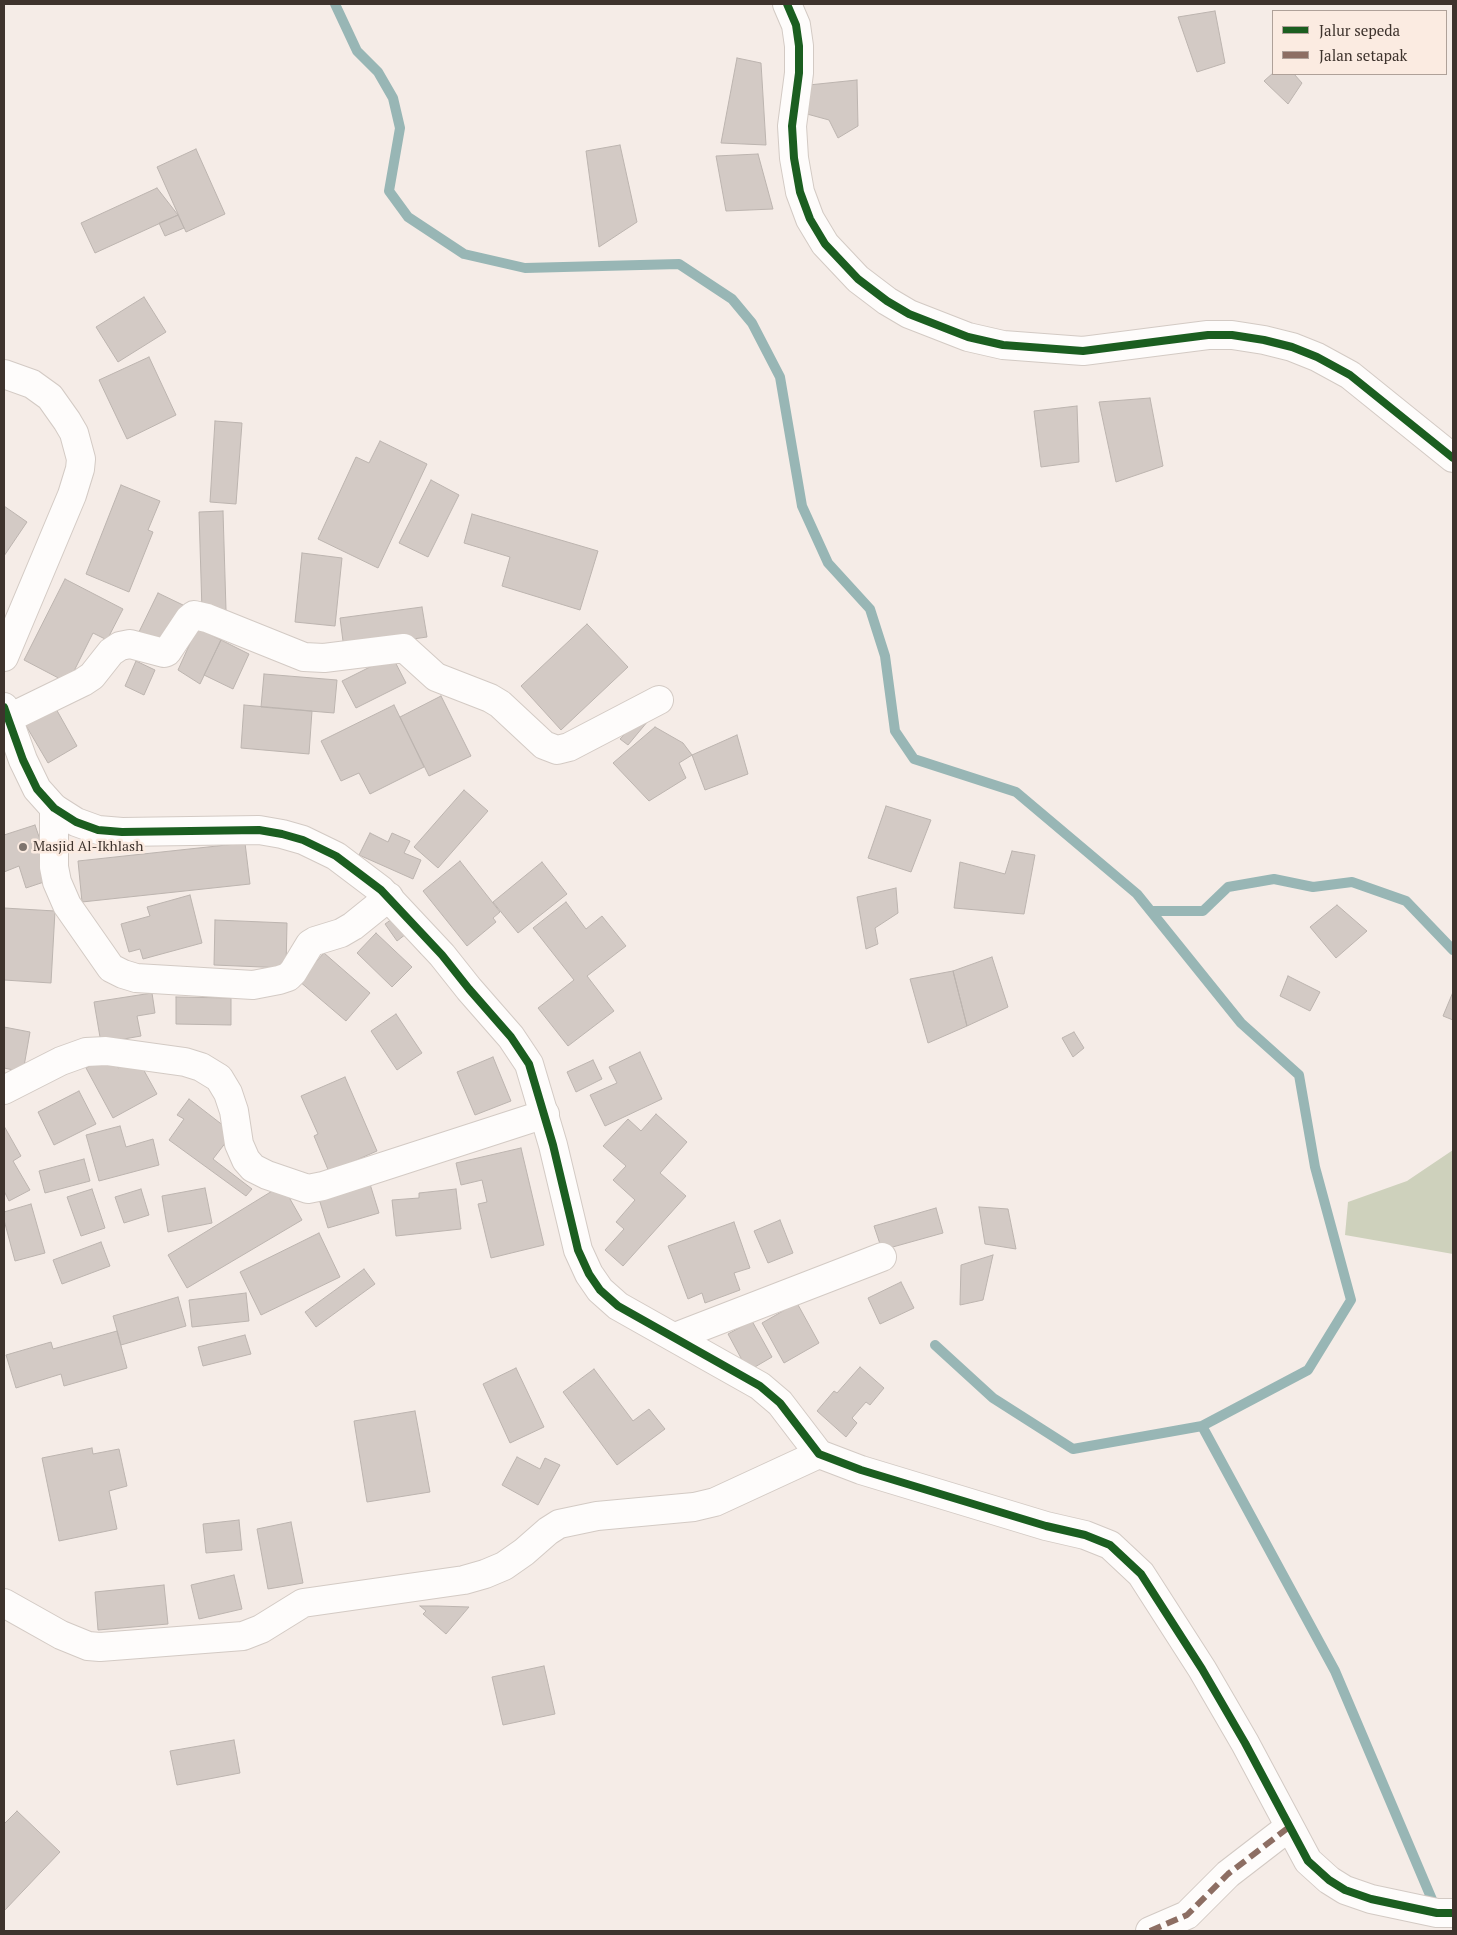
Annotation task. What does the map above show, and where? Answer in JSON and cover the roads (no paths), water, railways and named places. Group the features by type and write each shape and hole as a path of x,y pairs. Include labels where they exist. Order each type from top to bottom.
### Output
{"street":[{"path":"787,4 796,25 799,46 792,126 794,158 800,192 810,219 825,244 858,280 886,301 909,314 968,337 1003,345 1083,351 1208,335 1232,335 1292,347 1317,357 1350,375 1453,458"},
{"path":"4,374 32,384 50,397 68,420 74,434 80,458 78,481 4,657"},
{"path":"659,700 569,746 557,750 550,749 500,704 490,698 436,677 404,648 324,658 304,657 207,618 194,615 189,619 167,652 164,653 130,644 120,646 111,652 92,676 83,682 5,713 23,760 38,789 54,808 76,822 98,830 114,832 259,830 282,834 303,840 336,856 381,890 442,955 521,1050 529,1064 545,1114 578,1250 589,1274 600,1290 618,1306 760,1386 780,1404 819,1454 871,1473 1046,1526 1085,1535 1110,1545 1117,1550 1141,1574 1202,1670 1245,1743 1308,1861 1329,1880 1345,1890 1371,1899 1437,1913 1453,1913"},
{"path":"54,808 54,867 68,905 111,968 136,978 254,985 279,980 288,977 293,972 310,944 321,937 341,933 389,898"},
{"path":"4,1090 61,1061 86,1052 106,1051 201,1066 219,1078 228,1093 234,1111 239,1144 246,1160 253,1168 267,1175 308,1189 332,1183 545,1114"},
{"path":"675,1337 882,1257"},
{"path":"4,1603 61,1635 88,1646 100,1647 243,1636 261,1629 303,1603 464,1580 485,1574 504,1566 559,1524 597,1516 685,1509 708,1504 819,1454"},
{"path":"1150,1931 1187,1915 1228,1874 1289,1827"}],"waterway":[{"path":"335,4 357,51 378,72 393,98 400,128 389,191 408,217 464,254 525,268 679,264 732,299 752,323 780,377 802,506 828,563 870,609 885,656 895,731 914,759 1016,792 1137,894 1241,1023 1299,1075 1315,1167 1351,1300 1308,1370 1202,1426 1335,1671 1436,1909"},
{"path":"1151,911 1203,911 1228,887 1274,879 1313,887 1352,882 1406,901 1453,950"},
{"path":"935,1345 993,1398 1073,1449 1202,1426"}],"place":[{"name":"Masjid Al-Ikhlash","path":"23,847"}]}
